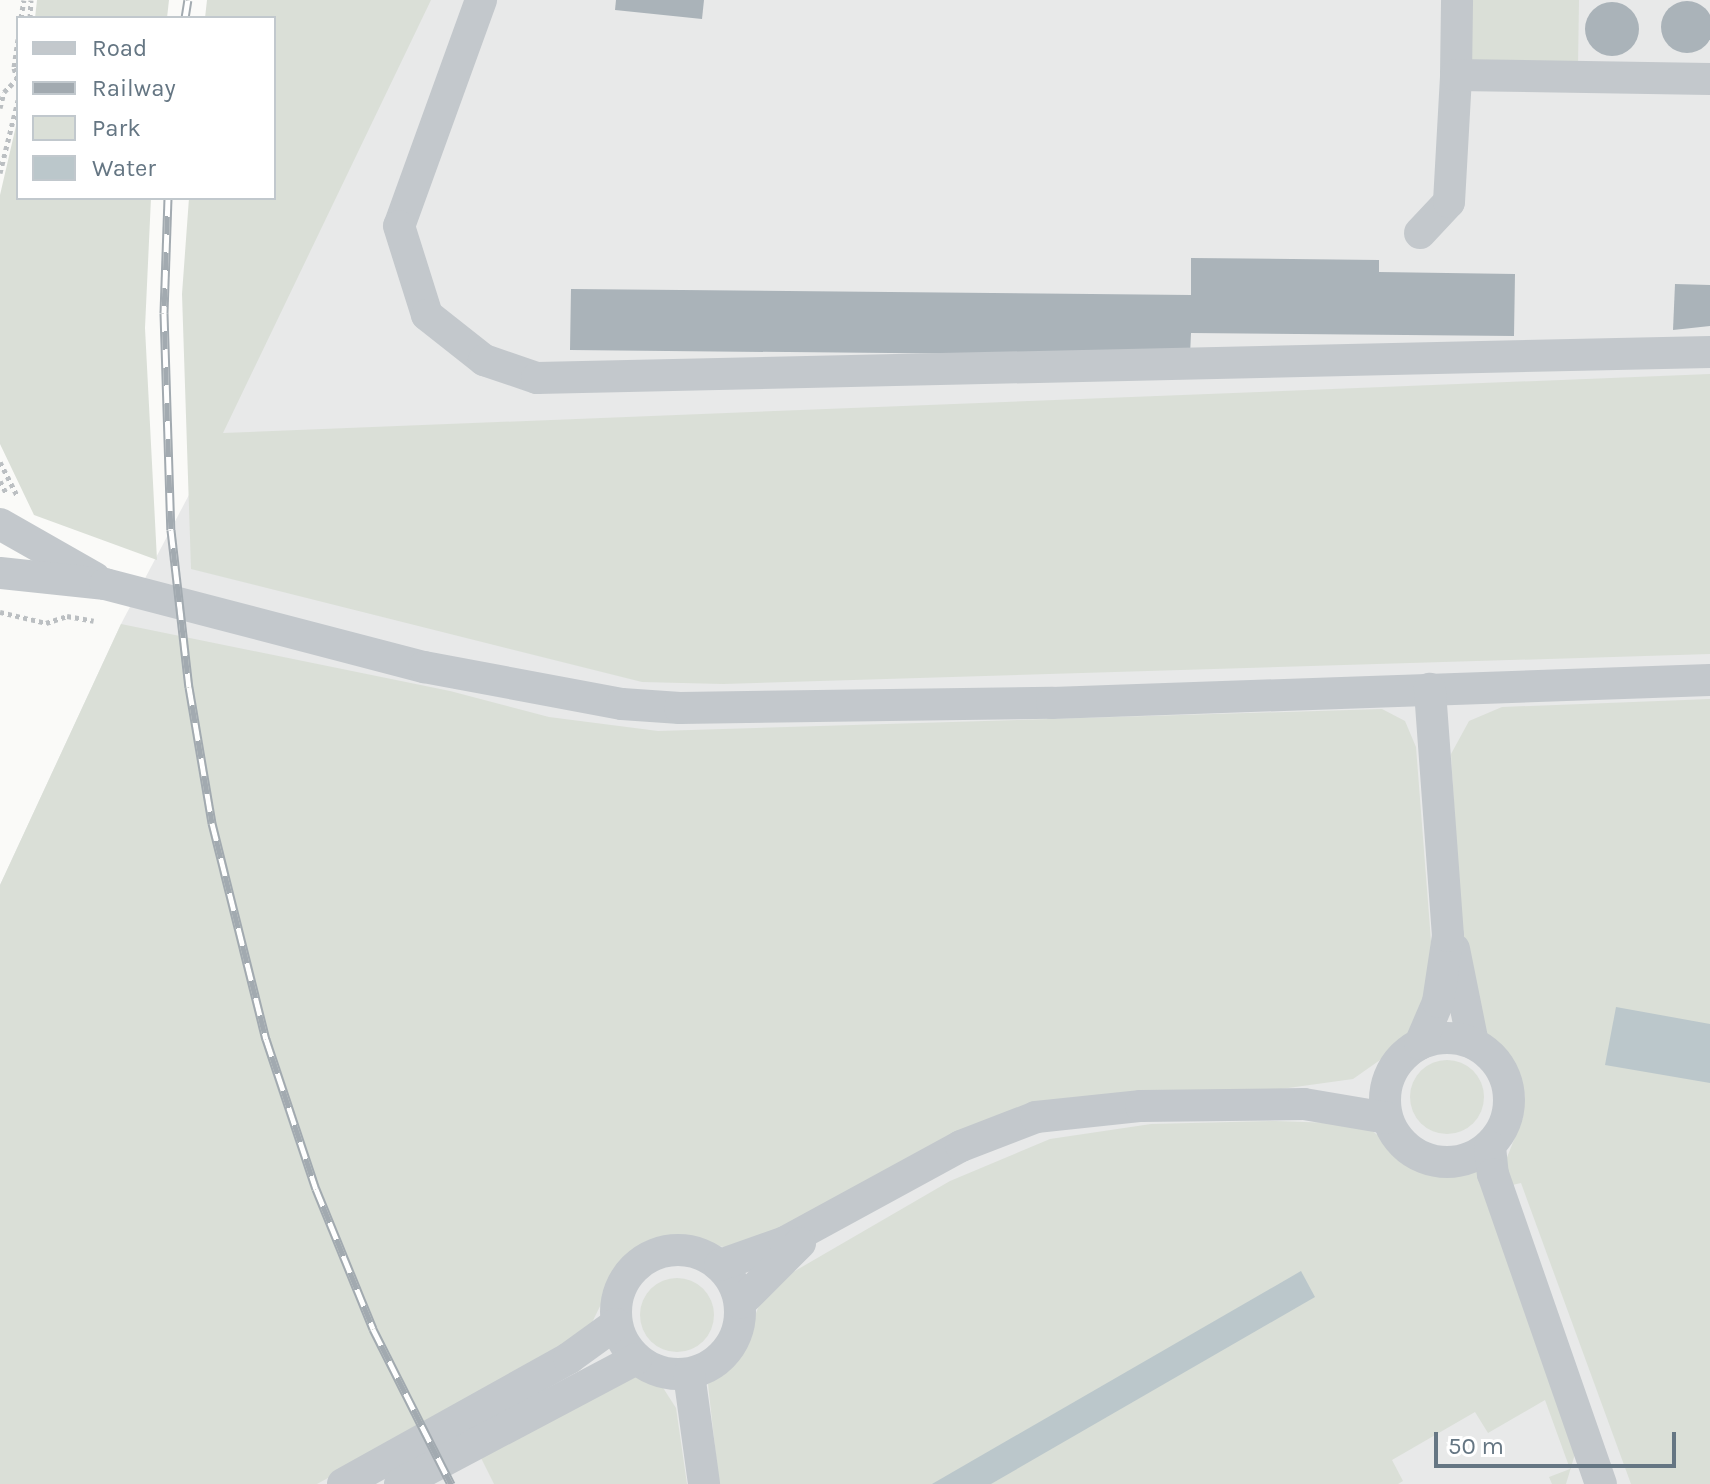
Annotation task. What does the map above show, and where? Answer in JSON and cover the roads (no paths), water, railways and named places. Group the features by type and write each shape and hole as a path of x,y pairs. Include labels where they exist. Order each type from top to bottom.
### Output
{"lane":[{"path":"481,0 399,226 427,315 484,360 537,378 1710,352"},
{"path":"1420,233 1449,202 1457,0"},
{"path":"1456,75 1710,79"},
{"path":"0,524 105,584"},
{"path":"0,573 105,584 424,667 622,704 759,710 1710,680"},
{"path":"1420,1044 1456,1038 1473,1043 1503,1071 1509,1091 1506,1121 1490,1147 1472,1158 1431,1161 1411,1152 1387,1118 1387,1082 1395,1067 1420,1044 1438,1002 1448,936 1430,689"},
{"path":"1448,936 1457,956 1473,1043"},
{"path":"1304,1104 1387,1082"},
{"path":"720,1265 820,1224 961,1146 1036,1117 1141,1106 1304,1104 1387,1118"},
{"path":"1490,1147 1493,1174 1601,1484"},
{"path":"740,1303 720,1265 689,1250 652,1255 622,1284 616,1324 636,1359 663,1373 689,1374 707,1367 734,1341 740,1303 820,1224"},
{"path":"343,1484 569,1358 616,1324"},
{"path":"400,1484 636,1359"},
{"path":"689,1374 704,1484"}],"water":[{"path":"1616,1007 1710,1024 1710,1083 1605,1065"},
{"path":"1301,1271 1315,1297 991,1484 932,1484"}],"railway":[{"path":"185,16 188,0"},
{"path":"168,200 164,313 171,530 189,687 212,823 266,1039 316,1189 373,1329 451,1484"}]}
